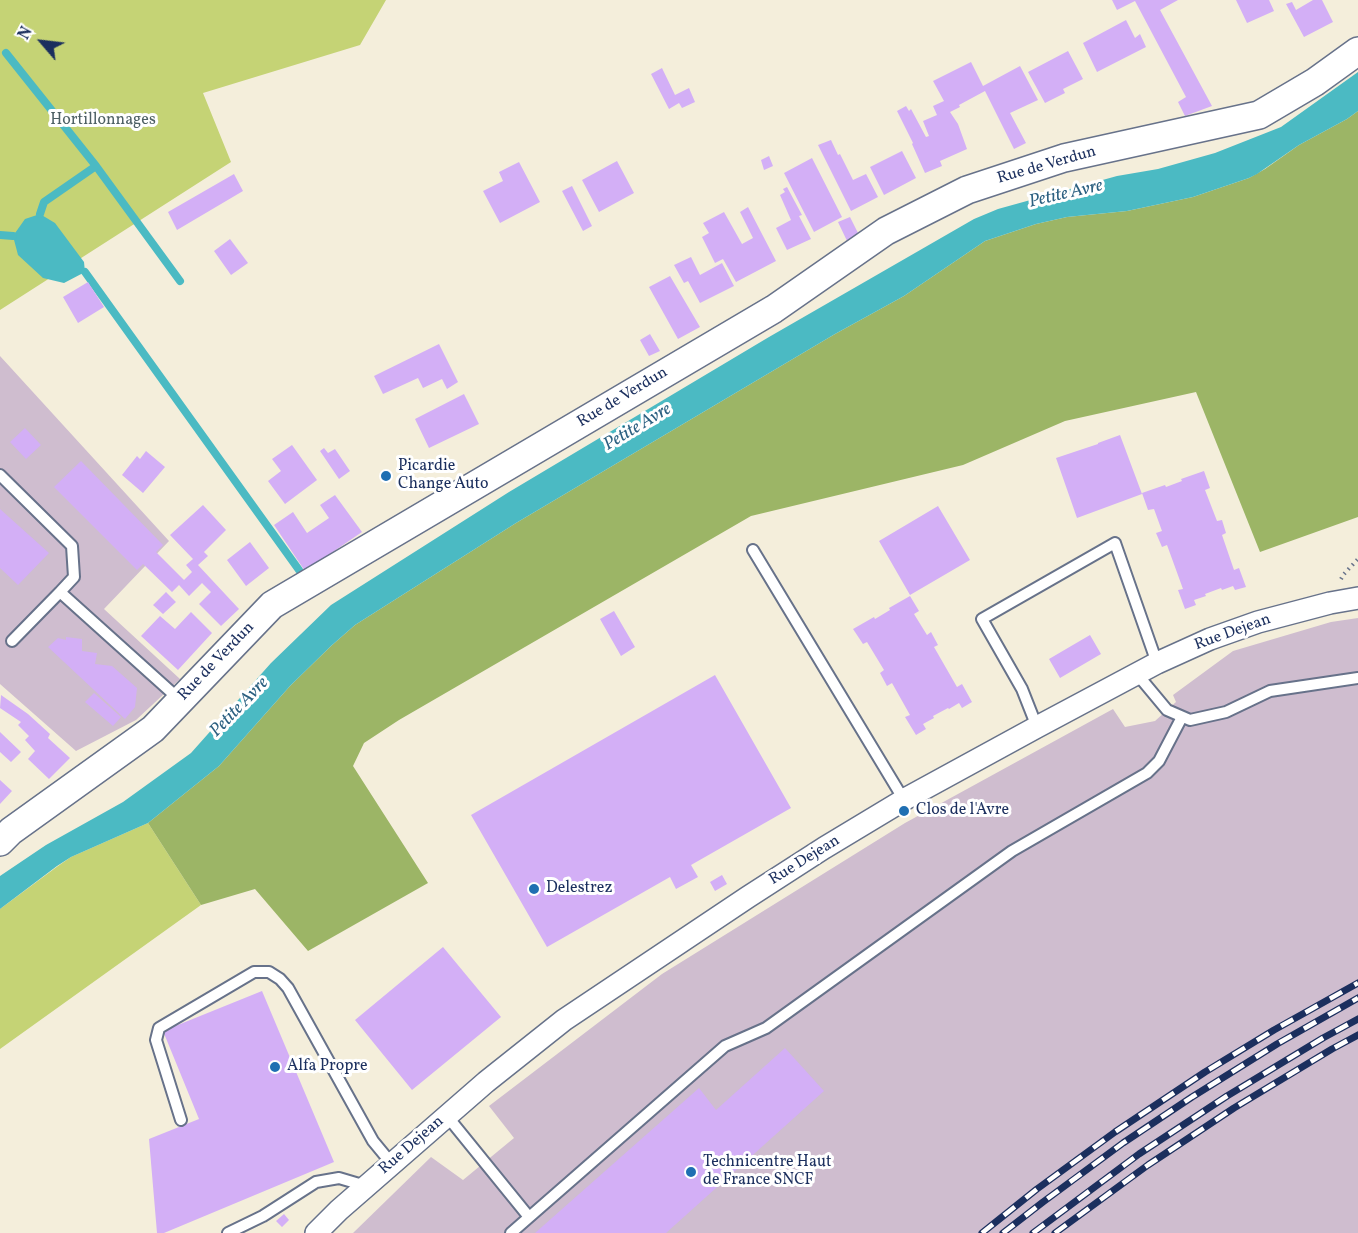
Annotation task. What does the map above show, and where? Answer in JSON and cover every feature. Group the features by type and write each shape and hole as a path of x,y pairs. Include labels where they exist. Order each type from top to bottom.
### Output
{"street":[{"name":"Rue de Verdun","path":"0,842 11,831 153,729 272,605 774,309 885,231 967,190 1064,158 1259,115 1315,82 1358,51"},
{"name":"Rue Dejean","path":"316,1233 366,1186 486,1082 564,1020 824,848 904,800 1157,663 1210,639 1258,622 1329,603 1358,598"}],"lane":[{"path":"0,476 72,546 74,577 12,641"},
{"path":"1037,727 1022,689 982,619 1115,543 1157,663"},
{"path":"753,550 904,800"},
{"path":"60,592 181,700"},
{"path":"1137,674 1167,710 1190,720 1226,712 1270,691 1358,678"},
{"path":"511,1233 725,1046 766,1028 1012,851 1148,773 1159,761 1182,717"},
{"path":"181,1120 156,1040 159,1028 254,972 269,972 288,988 373,1141 392,1164"},
{"path":"447,1116 529,1217"},
{"path":"228,1233 263,1216 316,1182 339,1178 366,1186"}],"shaded area":[{"path":"0,356 169,541 104,609 180,679 136,720 76,751 0,684"},
{"path":"1358,618 1358,1233 353,1233 431,1157 463,1180 514,1138 489,1106 662,974 905,823 1113,709 1125,727 1155,721 1176,702 1173,695 1233,651 1331,622"}],"green space":[{"name":"Hortillonnages","path":"0,0 386,0 360,45 203,93 231,162 0,310"},
{"path":"1358,111 1358,517 1260,552 1196,392 1065,421 963,465 751,516 399,720 364,743 353,766 428,883 308,951 255,889 201,905 148,823 219,766 290,686 355,625 516,523 835,334 904,296 985,241 1036,224 1067,217 1127,211 1193,197 1249,178 1299,145"},
{"path":"148,823 201,905 0,1049 0,909 71,857"}],"water":[{"name":"Petite Avre","path":"1358,72 1358,111 1299,145 1257,174 1193,197 1127,211 1067,217 1036,224 985,241 904,296 835,334 516,523 355,625 290,686 219,766 148,823 71,857 0,909 0,876 46,845 123,802 191,753 271,663 331,605 509,492 769,337 974,219 998,209 1117,176 1158,169 1215,153 1281,127"},
{"path":"40,214 55,223 84,262 85,272 64,283 43,278 18,255 13,236 25,219"}],"building":[{"path":"1112,0 1178,0 1160,10 1212,106 1185,116 1178,102 1186,97 1135,1 1117,10"},
{"path":"1236,0 1269,0 1274,11 1247,23"},
{"path":"1313,0 1322,0 1333,22 1304,37 1286,4 1292,2 1296,10"},
{"path":"1126,20 1135,38 1140,34 1146,47 1097,72 1083,43"},
{"path":"1068,51 1083,79 1063,89 1065,93 1045,103 1028,72"},
{"path":"971,62 983,86 1020,66 1038,100 1010,113 1026,143 1014,149 985,91 950,112 958,124 967,149 940,161 942,166 925,173 897,111 906,106 909,111 911,109 926,137 929,136 923,121 937,115 933,106 944,101 933,81"},
{"path":"662,68 675,95 689,88 695,102 682,108 679,103 669,109 651,74"},
{"path":"831,140 853,180 866,174 878,197 851,211 818,145"},
{"path":"902,151 916,178 884,195 870,167"},
{"path":"769,156 773,166 764,170 761,160"},
{"path":"812,158 842,217 814,232 784,173"},
{"path":"617,161 634,193 599,212 582,180"},
{"path":"519,162 540,202 500,223 483,191 503,181 499,172"},
{"path":"234,174 243,191 177,230 168,212"},
{"path":"572,186 592,226 583,231 562,191"},
{"path":"787,187 802,215 799,216 811,239 787,250 776,228 791,220 780,195"},
{"path":"748,207 776,261 736,282 723,259 715,263 702,237 709,233 703,223 724,212 742,244 753,238 740,212"},
{"path":"850,217 859,235 848,243 838,222"},
{"path":"230,239 248,263 231,275 214,251"},
{"path":"691,257 700,275 722,263 734,286 700,303 688,281 684,283 674,265"},
{"path":"670,276 700,327 678,339 649,287"},
{"path":"88,282 104,307 78,323 63,297"},
{"path":"650,334 660,351 649,356 640,340"},
{"path":"439,344 458,382 447,389 442,379 423,388 418,378 383,394 374,376"},
{"path":"464,394 479,424 429,448 415,419"},
{"path":"25,428 41,445 26,459 10,442"},
{"path":"1120,435 1142,494 1077,518 1056,458"},
{"path":"292,445 317,480 285,504 268,481 281,471 272,459"},
{"path":"324,448 328,453 335,449 350,471 339,479 320,451"},
{"path":"146,451 165,467 143,493 122,475 137,456 140,459"},
{"path":"81,461 163,545 156,552 184,580 192,572 186,565 193,559 170,535 203,505 226,530 204,552 208,556 198,565 239,609 221,626 199,604 211,592 202,583 189,596 179,585 172,592 143,564 137,570 54,487"},
{"path":"1204,471 1210,488 1205,490 1217,521 1222,520 1226,533 1222,535 1234,570 1239,568 1246,587 1235,590 1233,586 1222,590 1221,588 1194,600 1196,605 1185,609 1178,590 1183,589 1167,545 1162,547 1156,533 1162,531 1154,509 1148,510 1142,493 1165,485 1166,487"},
{"path":"335,495 362,532 305,571 274,525 293,512 307,533 329,518 320,505"},
{"path":"938,506 970,560 910,595 879,541"},
{"path":"0,509 49,553 18,585 0,568"},
{"path":"250,542 269,568 246,586 227,560"},
{"path":"166,592 176,602 163,614 153,605"},
{"path":"910,596 919,611 914,614 927,635 931,632 938,645 934,647 957,687 962,684 972,702 962,708 959,703 933,716 934,718 923,724 926,729 916,735 905,717 910,715 892,683 887,686 880,673 884,670 867,642 863,644 853,629 874,617 875,619"},
{"path":"614,611 635,647 621,656 600,619"},
{"path":"191,612 212,633 178,670 141,636 160,616 175,629"},
{"path":"1090,635 1101,654 1060,678 1049,659"},
{"path":"66,637 82,639 82,651 97,653 95,664 112,666 137,688 135,707 125,719 48,647 58,638 66,640"},
{"path":"715,675 791,808 691,865 698,877 676,889 670,877 547,947 471,815"},
{"path":"94,693 121,717 113,726 85,702"},
{"path":"1,695 28,714 50,734 48,738 70,758 49,779 28,759 35,751 25,740 29,736 18,725 21,722 0,708"},
{"path":"0,732 21,752 11,762 0,752"},
{"path":"0,780 12,791 0,804"},
{"path":"722,875 727,884 715,891 710,882"},
{"path":"443,947 501,1017 412,1090 355,1020"},
{"path":"262,991 334,1162 164,1233 157,1233 149,1139 199,1119 163,1031"},
{"name":"Technicentre Haut de France SNCF","path":"785,1048 824,1091 666,1233 535,1233 699,1088 716,1110"},
{"path":"284,1214 289,1220 282,1227 276,1221"}],"waterway":[{"path":"6,53 96,166 180,281"},
{"path":"40,214 44,202 96,166"},
{"path":"0,235 13,236"},
{"path":"85,272 299,570"}],"railway":[{"path":"982,1233 1115,1132 1205,1072 1358,983"},
{"path":"1003,1233 1123,1143 1192,1097 1277,1044 1358,998"},
{"path":"1033,1233 1139,1154 1227,1096 1358,1019"},
{"path":"1055,1233 1148,1165 1234,1108 1358,1035"}],"place":[{"name":"Picardie Change Auto","path":"386,476"},
{"name":"Clos de l'Avre","path":"904,811"},
{"name":"Delestrez","path":"534,889"},
{"name":"Alfa Propre","path":"275,1067"},
{"name":"Technicentre Haut de France SNCF","path":"691,1172"}]}
